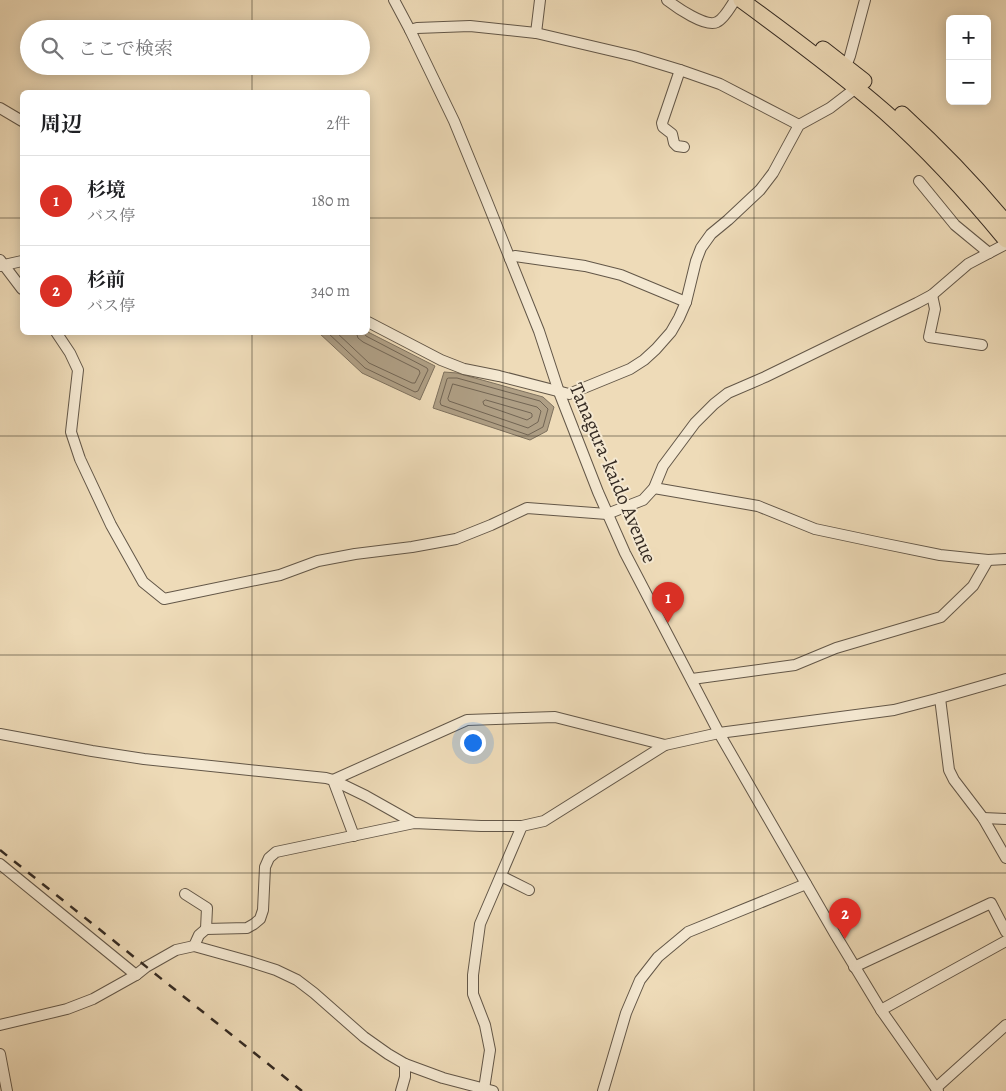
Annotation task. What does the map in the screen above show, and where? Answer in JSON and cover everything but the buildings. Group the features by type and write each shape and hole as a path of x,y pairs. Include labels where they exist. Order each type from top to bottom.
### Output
{"highway":[{"path":"741,0 894,107 945,155 1006,223"},
{"path":"758,0 846,66 886,113 935,160 1006,240"}],"street":[{"name":"Tanagura-kaido Avenue","path":"394,0 454,121 539,331 559,392 607,514 625,553 719,733 854,967 937,1090"},
{"path":"536,33 540,0"},
{"path":"667,0 699,20 710,24 718,22 735,0"},
{"path":"846,66 866,0"},
{"path":"410,30 470,26 536,33 634,56 720,84 799,125"},
{"path":"680,70 662,123 663,127 672,134 674,143 677,146 684,147"},
{"path":"370,323 441,360 464,369 569,394 630,369 644,360 671,332 686,302 701,248 711,234 760,190 773,173 799,125 830,108 860,84"},
{"path":"0,108 20,120"},
{"path":"919,181 955,225 989,253"},
{"path":"58,335 78,370 71,432 80,459 111,525 143,582 164,599 280,575 318,561 355,554 412,548 456,539 527,508 607,514 643,500 654,488 663,466 695,422 728,393 874,325 932,295 968,264 1006,244"},
{"path":"510,259 515,256 585,266 621,275 686,302"},
{"path":"1,264 20,261"},
{"path":"1,264 20,287"},
{"path":"932,295 934,308 929,337 982,345"},
{"path":"654,488 758,506 815,529 881,543 940,555 1006,560"},
{"path":"692,679 795,665 836,648 941,617 973,586 988,560"},
{"path":"194,946 199,935 206,929 247,928 260,919 263,910 265,867 269,858 276,852 414,823 522,826 544,821 665,745 719,733 894,710 1006,679"},
{"path":"940,698 949,770 954,780 984,818 1006,858"},
{"path":"334,780 467,720 555,717 665,745"},
{"path":"0,734 144,759 326,778 366,796 414,823"},
{"path":"334,780 354,836"},
{"path":"984,818 1006,819"},
{"path":"0,1025 67,1009 93,999 176,950 194,946 276,970 297,980 364,1037 405,1064 443,1078 488,1090 490,1050 485,1025 473,994 473,975 480,924 522,826"},
{"path":"0,864 136,975"},
{"path":"501,876 530,890"},
{"path":"603,1091 626,1013 640,980 658,957 688,932 806,884"},
{"path":"185,894 207,908 206,929"},
{"path":"854,967 991,902 1006,932"},
{"path":"882,1010 1006,941"},
{"path":"937,1090 1006,1025"},
{"path":"0,1054 7,1091"},
{"path":"401,1091 405,1077 405,1064"}],"water":[{"path":"370,333 435,366 420,400 362,373 321,335 370,335"},
{"path":"444,372 457,373 543,397 554,407 547,431 530,440 433,408"}],"railway":[{"path":"0,850 302,1091"}],"place":[{"name":"杉境","path":"668,623"},
{"name":"杉前","path":"845,939"}]}
